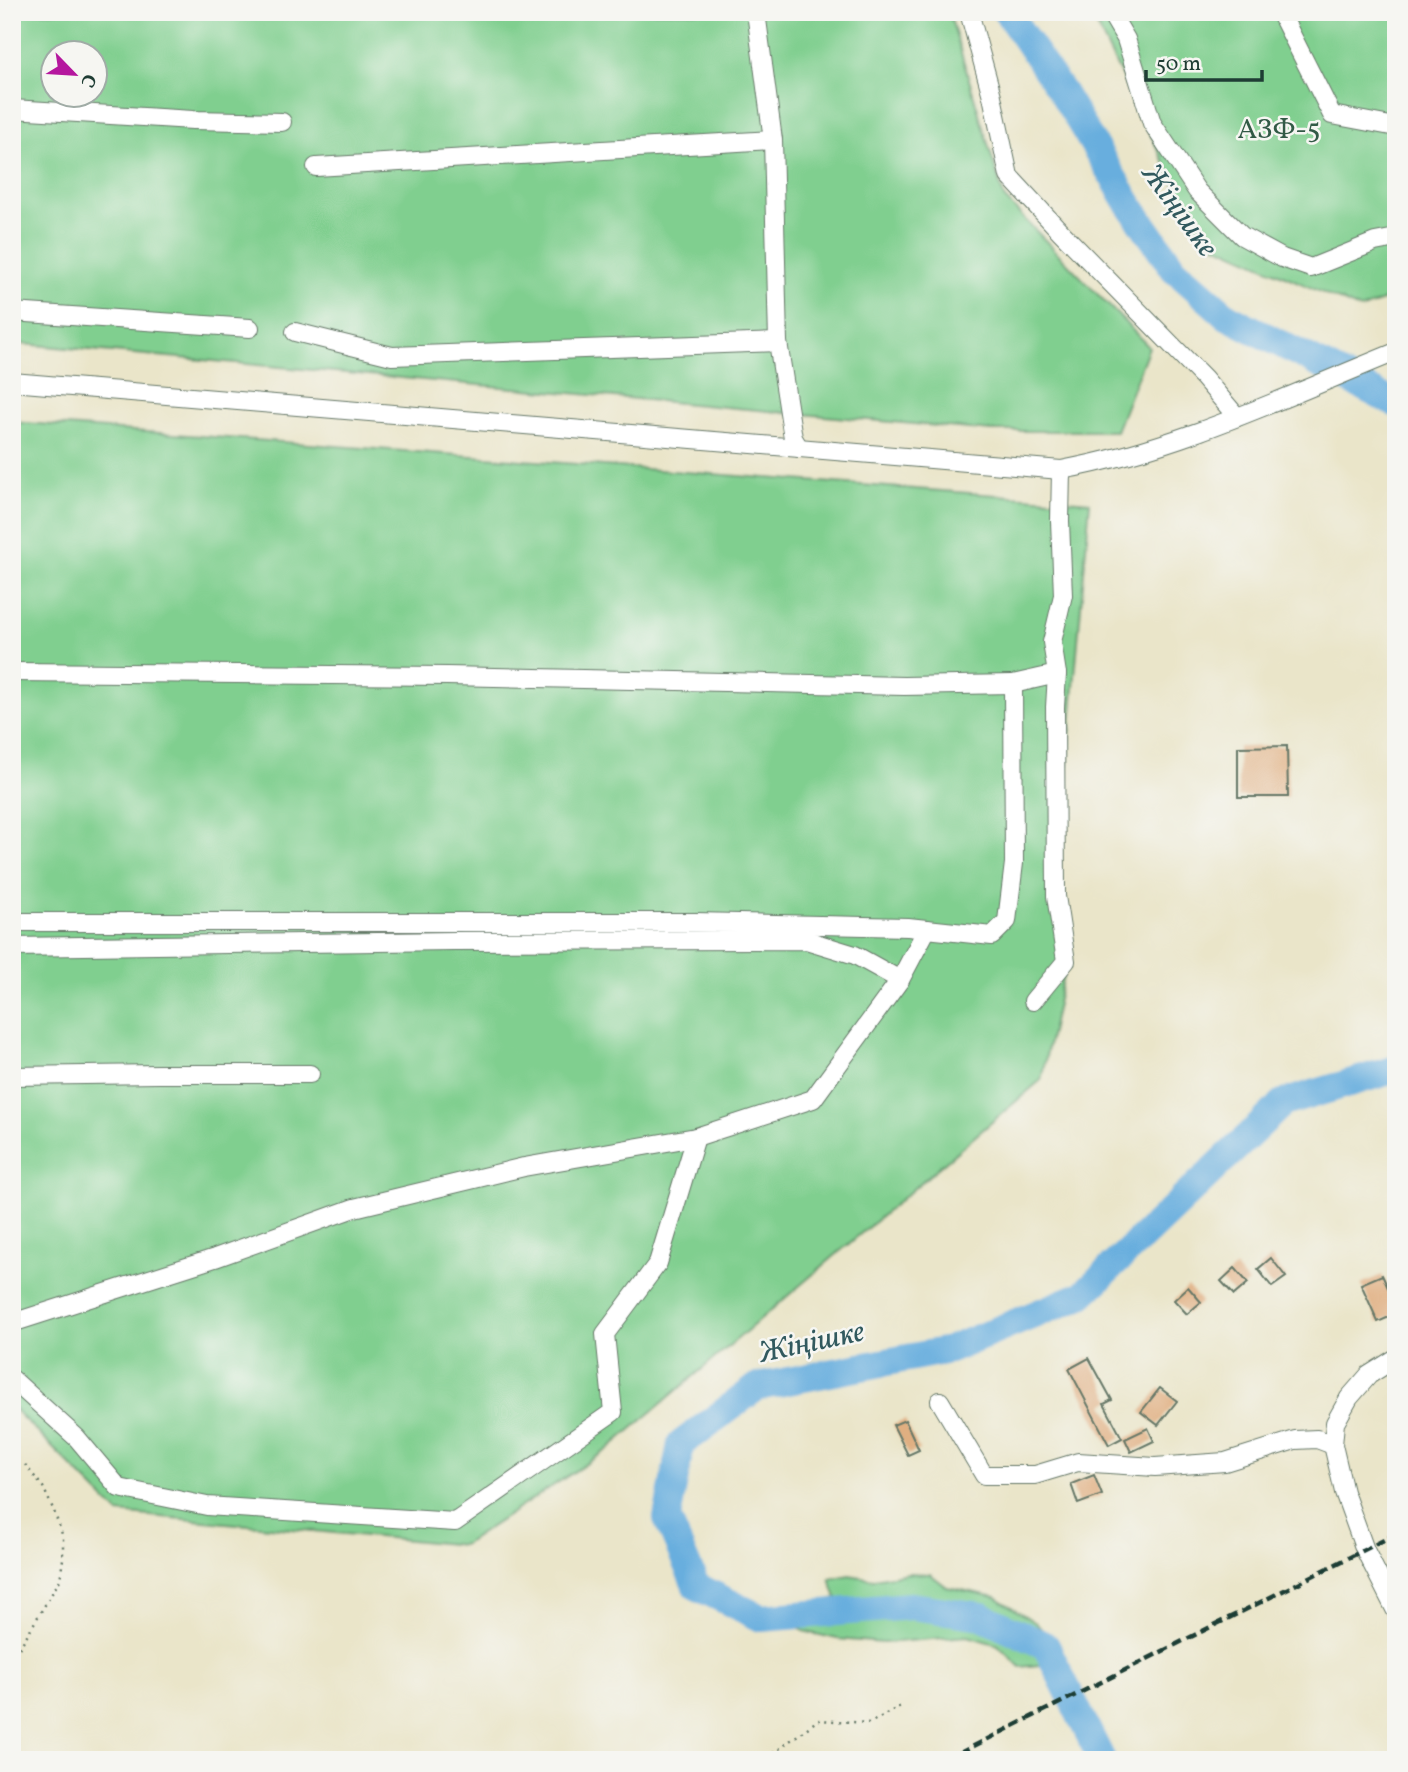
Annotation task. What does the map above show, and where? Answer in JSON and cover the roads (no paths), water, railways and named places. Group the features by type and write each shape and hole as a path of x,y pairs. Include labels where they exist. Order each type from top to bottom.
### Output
{"street":[{"path":"756,12 773,141 778,342 793,438 799,448"},
{"path":"969,12 992,96 1009,176 1204,378 1244,414"},
{"path":"1110,12 1126,39 1152,123 1197,191 1241,236 1282,258 1311,268 1375,242 1396,238"},
{"path":"1280,12 1332,114 1396,127"},
{"path":"12,109 193,120 282,122"},
{"path":"316,167 773,141"},
{"path":"12,312 250,328"},
{"path":"295,332 391,356 778,342"},
{"path":"12,382 1061,470 1151,448 1244,414 1396,352"},
{"path":"1033,1000 1066,961 1056,896 1057,674 1052,642 1063,595 1061,470"},
{"path":"12,672 447,676 904,686 1013,684 1057,674"},
{"path":"12,922 695,922 908,927 992,936 1007,921 1014,863 1013,684"},
{"path":"12,1323 215,1258 354,1208 524,1167 696,1137 813,1099 900,980 927,929"},
{"path":"12,947 413,941 806,940 855,955 900,980"},
{"path":"12,1076 310,1074"},
{"path":"12,1379 77,1438 119,1489 207,1506 455,1522 613,1412 605,1334 658,1263 696,1137"},
{"path":"1396,1358 1369,1375 1349,1398 1335,1423 1333,1445 1344,1492 1365,1550 1396,1611"},
{"path":"940,1401 984,1475 1035,1475 1078,1462 1155,1467 1225,1462 1295,1440 1317,1439 1333,1445"}],"waterway":[{"name":"Жіңішке","path":"1007,12 1063,94 1131,207 1174,269 1227,316 1396,404"},
{"name":"Жіңішке","path":"1102,1760 1046,1646 982,1616 911,1606 761,1618 696,1586 667,1518 681,1444 757,1387 949,1350 1082,1295 1283,1103 1396,1069"}],"railway":[{"path":"946,1760 1396,1534"}],"park label":[{"name":"АЗФ-5","path":"1279,130"}]}
